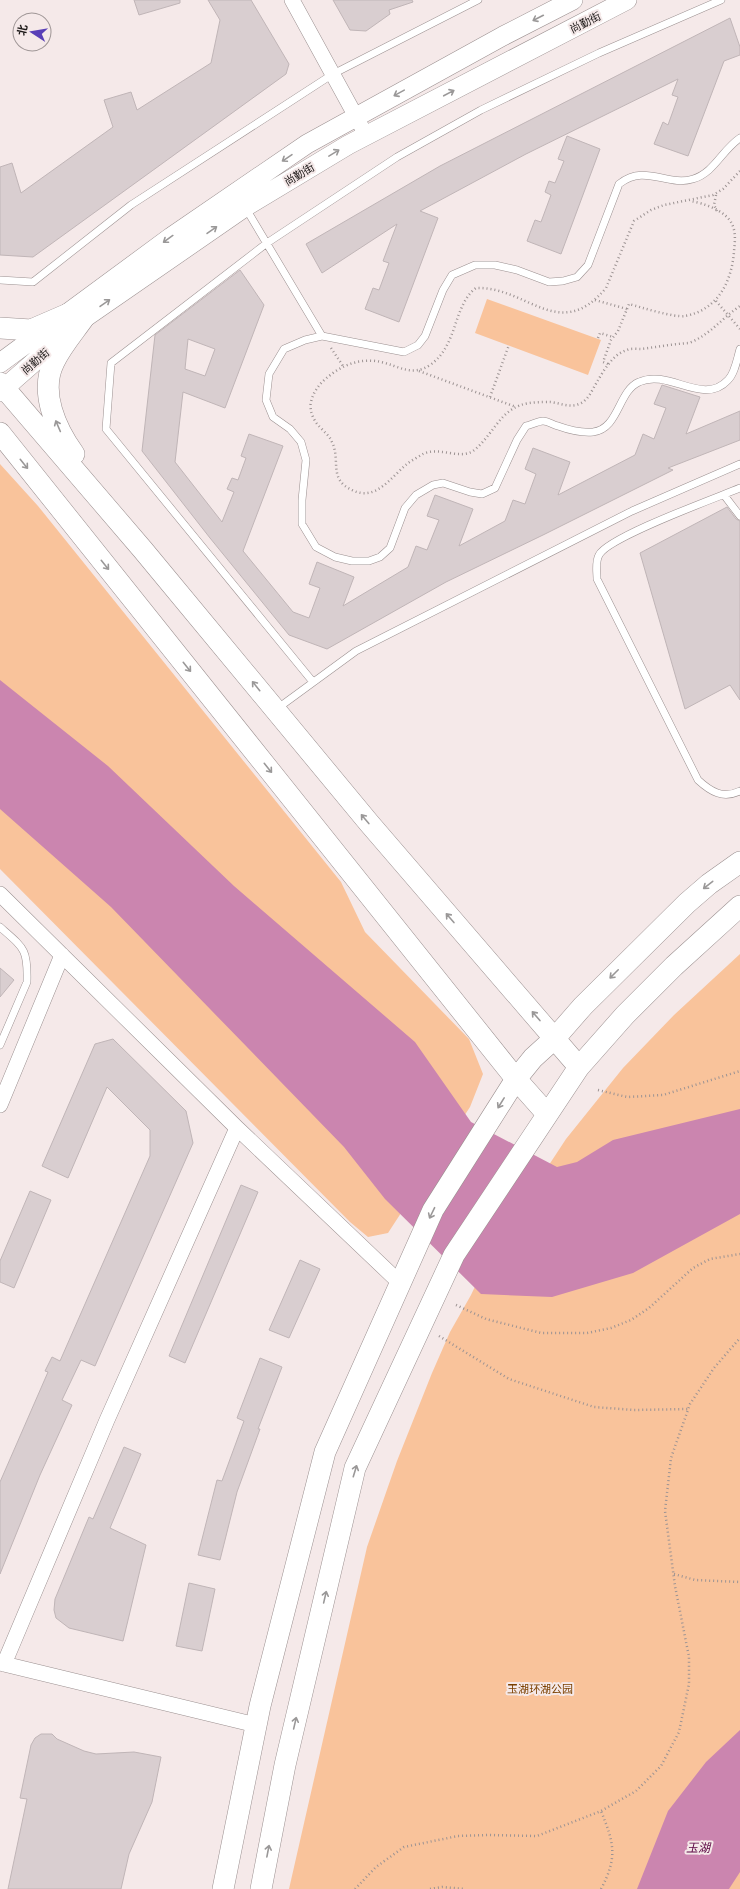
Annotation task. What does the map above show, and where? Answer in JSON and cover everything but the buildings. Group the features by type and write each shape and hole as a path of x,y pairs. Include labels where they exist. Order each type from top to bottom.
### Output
{"main road":[{"path":"0,328 31,330 75,316"},
{"path":"75,316 54,363 48,382 51,408 64,440 143,550"},
{"path":"2,387 143,550 369,823 579,1067"},
{"path":"0,433 516,1079 547,1114"},
{"path":"223,1889 256,1725 325,1452 433,1210 516,1079 538,1053 555,1038 588,1001 687,903 740,862"},
{"path":"261,1889 285,1764 355,1468 454,1255 579,1067 625,1016 674,966 740,906"}],"street":[{"path":"292,0 366,136"},
{"name":"尚勤街","path":"2,387 75,316 184,228 307,144 503,36 573,0"},
{"name":"尚勤街","path":"0,362 75,316 245,207 366,136 627,0"},
{"path":"0,894 237,1128 400,1283"},
{"path":"0,1105 62,955"},
{"path":"237,1128 107,1420 2,1663 256,1725"}],"lane":[{"path":"0,280 33,282 131,205 333,74 478,0"},
{"path":"313,682 106,429 111,363 267,243 397,157 481,110 599,53 721,0"},
{"path":"740,138 731,143 705,175 691,180 668,179 645,174 626,178 619,184 588,265 577,276 563,281 549,282 518,270 495,265 475,265 452,275 443,290 425,336 418,345 404,352 322,336 305,340 284,349 269,374 266,400 273,417 290,429 301,442 306,460 302,500 302,524 316,547 335,556 352,561 369,562 380,557 390,548 405,508 416,495 433,485 444,483 470,492 482,494 495,488 517,440 526,426 544,421 575,432 595,432 606,426 631,388 638,382 654,377 702,391 717,388 729,380 740,350"},
{"path":"245,207 322,336"},
{"path":"276,710 356,651 632,511 740,464"},
{"path":"740,488 618,540 599,555 596,565 598,579 698,780 708,790 718,794 733,794 740,791"},
{"path":"724,494 740,516"},
{"path":"0,927 22,946 26,957 27,982 0,1045"}],"path":[{"path":"717,211 714,205 714,196 731,182 740,171"},
{"path":"418,371 436,361 444,351 455,328 465,299 470,292 476,288 494,289 556,312 571,312 579,309 594,300 606,288 634,221 651,210 664,205 688,201 717,193"},
{"path":"608,364 603,362 629,304 684,317 707,307 716,301 724,290 728,280 735,244 732,222 717,211 698,202 688,201"},
{"path":"594,300 627,310"},
{"path":"716,301 740,329"},
{"path":"516,407 418,371 402,370 373,361 349,363 343,366 319,385 313,394 310,405 312,417 333,444 337,478 344,486 353,491 363,493 373,492 384,486 408,463 427,452 442,451 463,454 472,452 505,416 516,407 521,405 549,402 572,406 581,404 588,398 608,364 616,356 627,350 696,340 708,334 740,306"},
{"path":"598,338 600,333 613,337"},
{"path":"322,336 343,366"},
{"path":"490,398 510,346"},
{"path":"598,1090 627,1097 663,1095 740,1071"},
{"path":"456,1305 486,1319 541,1333 587,1333 611,1328 631,1320 649,1308 693,1268 710,1259 740,1254"},
{"path":"439,1336 509,1379 594,1407 634,1410 688,1409"},
{"path":"355,1889 376,1867 404,1847 458,1836 537,1836 601,1811 636,1791 661,1766 679,1732 689,1684 689,1657 674,1574 665,1511 671,1458 688,1409 714,1368 740,1338"},
{"path":"674,1574 695,1580 740,1582"},
{"path":"601,1811 610,1833 614,1854 609,1873 601,1889"},
{"path":"430,1889 442,1887 465,1889"}],"green space":[{"path":"487,299 601,340 588,375 475,333"},
{"path":"0,464 38,506 341,882 365,932 469,1039 483,1074 470,1107 388,1233 368,1237 350,1222 0,869"},
{"name":"玉湖环湖公园","path":"740,954 740,1889 289,1889 367,1547 397,1461 450,1332 471,1295 491,1253 566,1139 623,1068 674,1015"}],"water":[{"path":"0,680 108,766 234,886 415,1042 471,1122 557,1167 577,1162 613,1140 740,1109 740,1214 633,1273 552,1297 481,1294 385,1199 344,1147 111,907 0,809"},
{"name":"玉湖","path":"740,1730 740,1872 729,1889 637,1889 668,1811 706,1762"}]}
